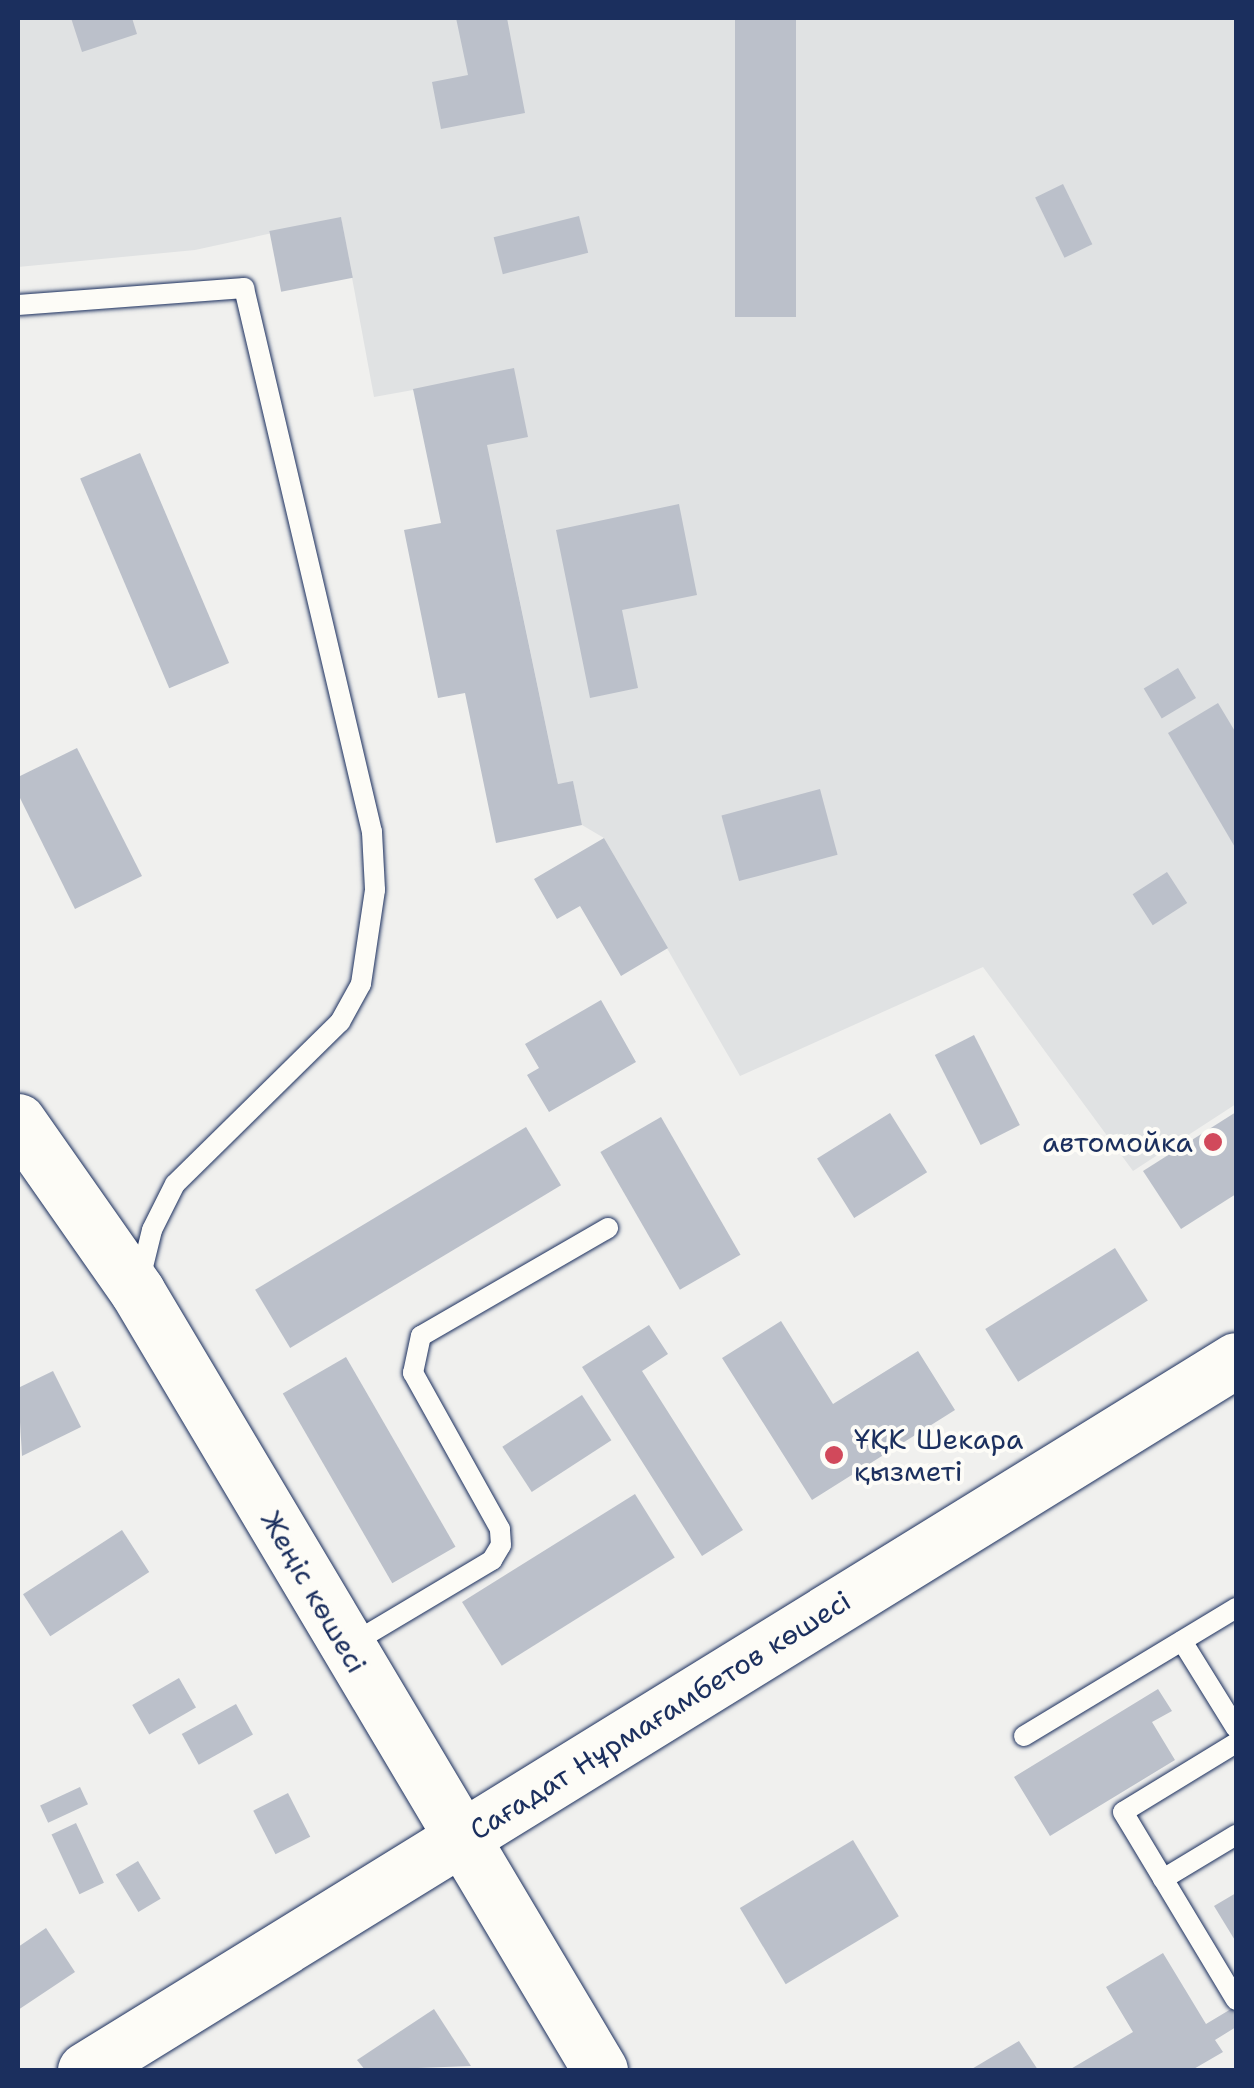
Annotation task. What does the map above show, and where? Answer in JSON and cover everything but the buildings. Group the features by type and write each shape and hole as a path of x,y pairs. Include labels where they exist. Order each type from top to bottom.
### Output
{"street":[{"name":"Жеңіс көшесі","path":"18,1121 137,1291 459,1839 600,2070"},
{"name":"Сағадат Нұрмағамбетов көшесі","path":"85,2070 1236,1360"}],"lane":[{"path":"18,305 244,288 372,832 375,890 362,984 340,1022 174,1184 152,1230 137,1291"},
{"path":"346,1647 492,1560 501,1545 500,1529 414,1373 421,1336 608,1228"},
{"path":"1024,1736 1236,1608"},
{"path":"1182,1641 1236,1728"},
{"path":"1236,1743 1123,1812 1236,2000"},
{"path":"1163,1879 1236,1835"}],"shaded area":[{"path":"18,18 1236,18 1236,1104 1133,1171 983,967 740,1076 604,838 582,825 573,782 558,784 501,511 413,390 374,397 341,218 195,250 18,267"}],"place":[{"name":"автомойка","path":"1213,1142"},
{"name":"ҰҚК Шекара қызметі","path":"834,1455"}]}
